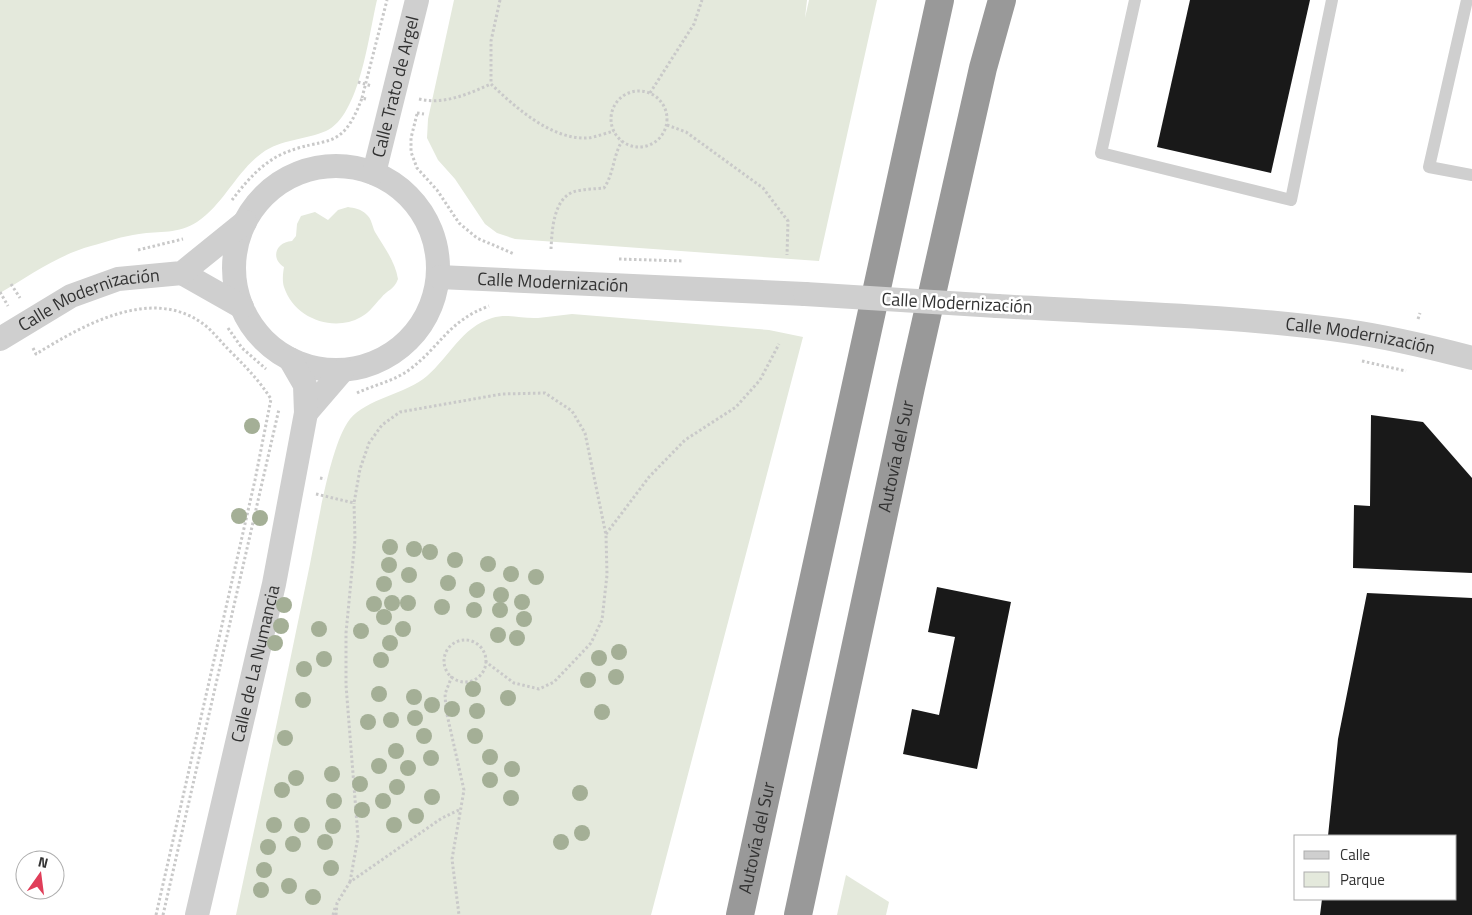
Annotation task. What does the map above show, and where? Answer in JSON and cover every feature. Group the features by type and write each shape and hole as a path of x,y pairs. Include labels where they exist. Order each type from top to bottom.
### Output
{"highway":[{"name":"Autovía del Sur","path":"740,915 940,0"},
{"path":"983,68 998,0"},
{"name":"Autovía del Sur","path":"798,915 911,387 983,68 1002,0"}],"street":[{"name":"Calle Trato de Argel","path":"374,173 417,0"},
{"path":"338,166 374,173 403,189 424,215 436,245 439,277 432,305 418,330 397,351 371,364 343,370 316,368 290,359 270,346 259,334 242,307 236,286 234,264 237,242 245,222 262,197 286,178 315,168 338,166"},
{"name":"Calle Modernización","path":"18,328 71,296 118,279 182,273 245,222"},
{"name":"Calle Modernización","path":"182,273 242,307"},
{"name":"Calle Modernización","path":"439,277 805,294 1276,323 1346,331 1423,345 1472,358"},
{"name":"Calle de La Numancia","path":"197,915 274,584 306,413 305,385 290,359"},
{"path":"306,413 343,370"}],"lane":[{"path":"1135,0 1101,154 1291,200 1332,0"},
{"path":"1467,0 1429,167 1472,175"}],"path":[{"path":"230,203 249,178 278,156 299,147 336,139 345,132 354,120 362,98 387,0"},
{"path":"500,0 491,42 491,84 518,109 540,124 565,134 588,138 614,131"},
{"path":"650,93 694,24 702,0"},
{"path":"358,82 417,113 424,114"},
{"path":"362,98 440,102 472,93 491,84"},
{"path":"641,90 650,93 664,106 667,125 663,133 649,145 639,146 622,141 614,131 612,112 616,103 632,92 641,90"},
{"path":"417,113 410,152 417,168 437,190 459,223 477,238 507,252 516,254"},
{"path":"667,125 686,132 762,188 788,221 787,255"},
{"path":"551,249 553,221 564,197 574,191 604,188 610,178 617,150 622,141"},
{"path":"130,252 177,241 191,235"},
{"path":"612,261 623,258"},
{"path":"11,284 20,298 18,328"},
{"path":"0,292 18,328 36,354 73,331 110,316 151,308 178,312 202,323 258,379 271,399 255,480 156,915"},
{"path":"20,298 28,294"},
{"path":"356,394 407,371 421,361 451,327 471,313 498,304"},
{"path":"222,324 242,348 272,374"},
{"path":"606,535 649,477 685,440 736,407 760,380 779,344"},
{"path":"1354,359 1406,371"},
{"path":"334,915 337,903 350,882 358,837 346,685 346,633 355,540 354,503 360,469 369,443 382,425 400,412 502,394 545,394 572,411 585,433 606,535 607,575 602,620 590,643 576,660 554,682 539,689 514,683 486,662"},
{"path":"163,915 281,402"},
{"path":"266,465 325,479"},
{"path":"320,478 321,469"},
{"path":"322,495 354,503"},
{"path":"471,641 478,644 486,655 486,662 482,674 476,679 464,682 452,676 445,664 445,657 447,651 458,642 471,641"},
{"path":"452,676 445,694 446,710 464,790 452,859 459,915"},
{"path":"350,882 442,818 461,809"}],"green space":[{"path":"0,0 377,0 355,92 338,122 326,131 269,148 245,169 206,215 190,226 183,229 127,236 79,250 44,266 0,293"},
{"path":"454,0 807,0 805,18 809,0 877,0 819,261 515,239 497,233 485,224 455,179 438,160 427,138 428,119"},
{"path":"348,207 362,211 370,218 375,232 392,260 398,279 392,288 361,317 350,322 327,323 305,314 289,298 283,285 284,267 276,255 282,244 292,241 296,236 297,224 301,216 315,212 328,220 338,210"},
{"path":"572,314 769,330 803,337 651,915 236,915 325,488 336,447 343,431 350,419 366,406 408,388 427,376 464,335 481,322 504,316 538,318"},
{"path":"846,875 889,902 886,915 837,915"}],"building":[{"path":"1190,0 1310,0 1271,173 1157,147"},
{"path":"1371,415 1423,422 1472,478 1472,573 1353,568 1354,505 1370,506"},
{"path":"937,587 1011,602 977,769 903,754 912,709 939,715 955,637 928,632"},
{"path":"1367,593 1472,598 1472,915 1320,915 1322,900 1457,900 1457,835 1328,835 1338,739"}]}
